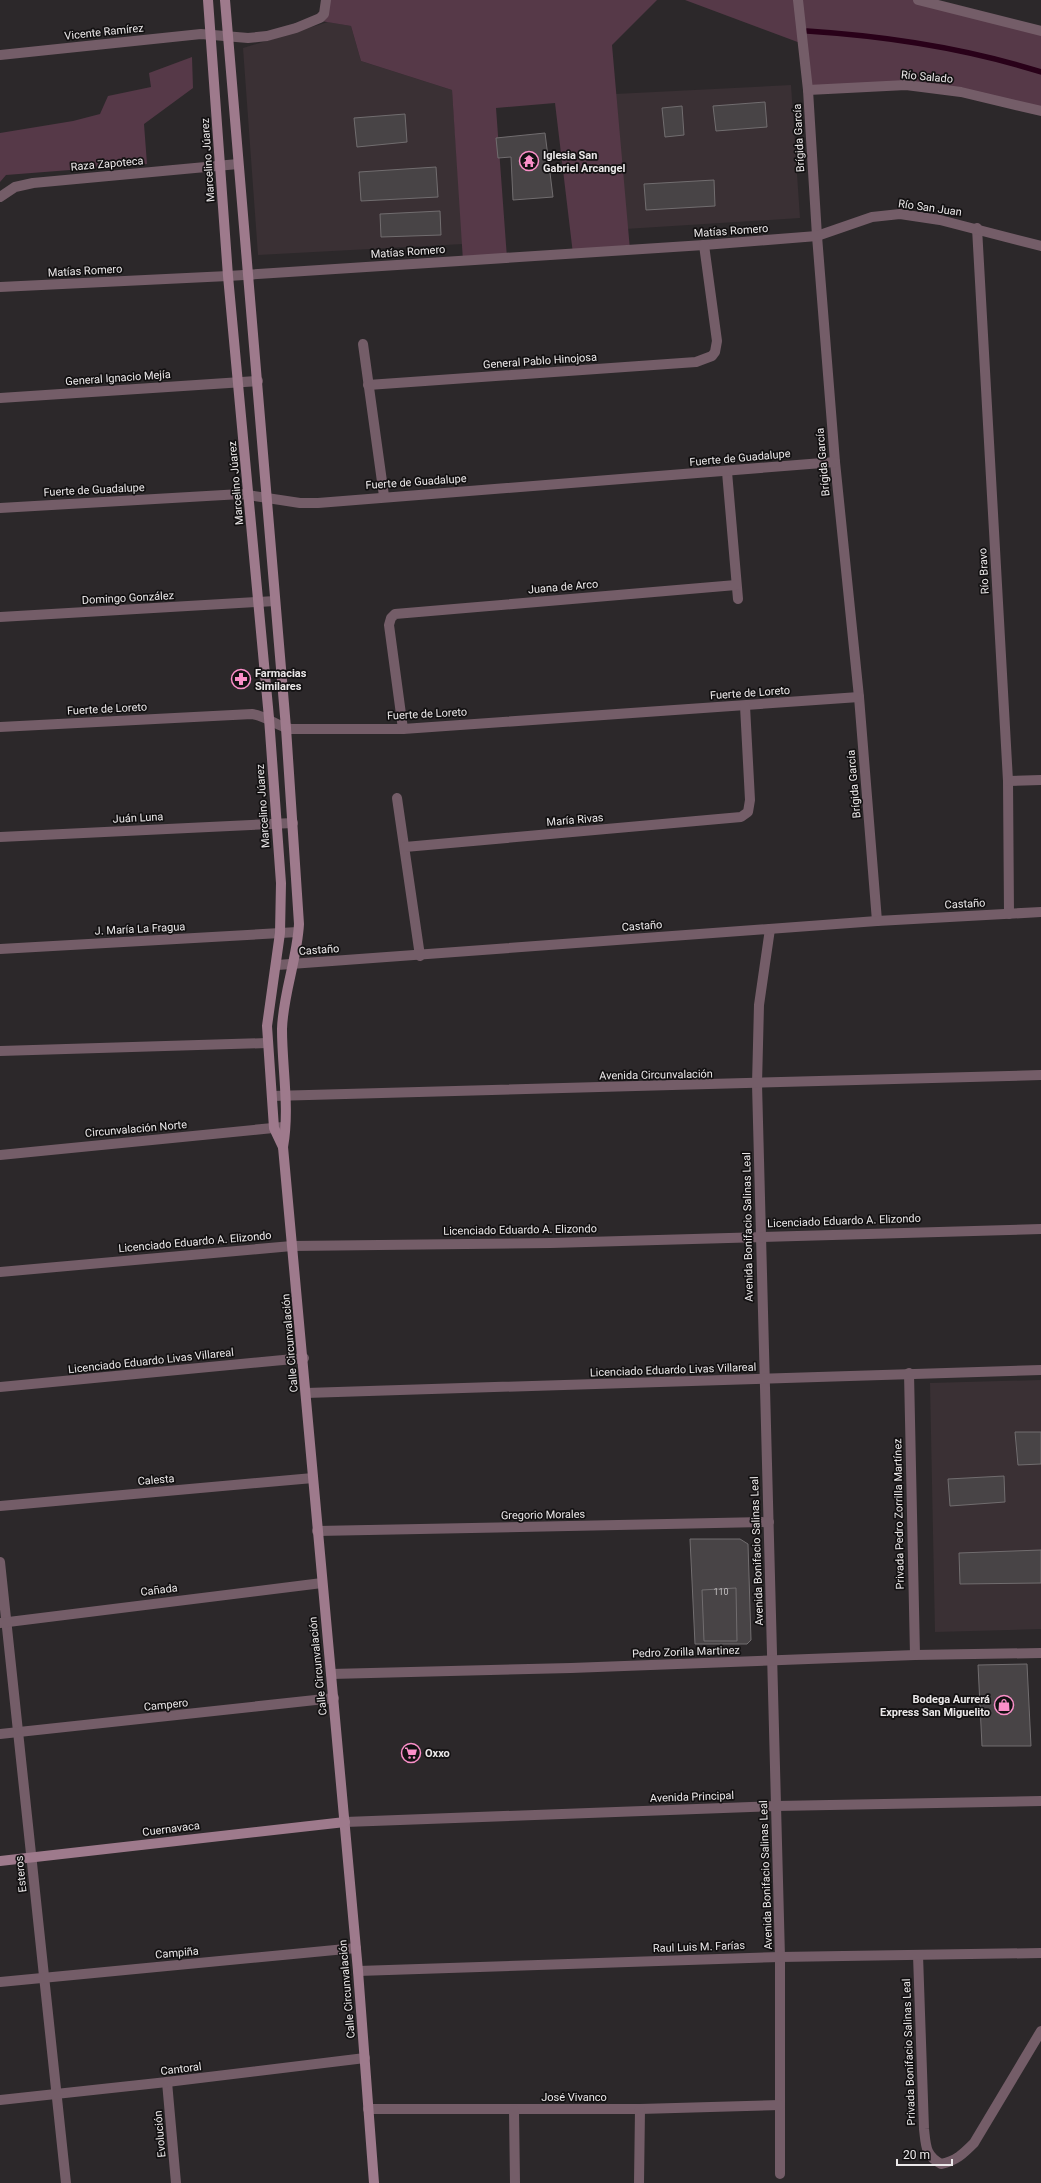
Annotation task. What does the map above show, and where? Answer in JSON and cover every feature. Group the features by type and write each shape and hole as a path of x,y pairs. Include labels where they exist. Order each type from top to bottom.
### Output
{"street":[{"name":"Marcelino Júarez","path":"208,0 228,276 269,718 277,823 282,899 277,965"},
{"path":"225,0 286,728 298,932 294,964"},
{"name":"Vicente Ramírez","path":"0,55 210,34 257,38 296,28 320,18 324,14 326,0"},
{"name":"Brígida García","path":"798,0 808,90 817,236 835,462 859,697 878,921"},
{"path":"918,0 1041,31"},
{"name":"Río Salado","path":"808,90 906,85 961,92 1041,111"},
{"name":"Raza Zapoteca","path":"0,197 15,187 33,183 238,164"},
{"name":"Río San Juan","path":"817,236 872,217 900,214 940,220 977,228 1041,246"},
{"name":"Río Bravo","path":"977,228 1008,781 1009,914"},
{"name":"Matías Romero","path":"0,287 249,275 704,245 817,236"},
{"name":"General Pablo Hinojosa","path":"368,385 688,362 705,359 715,352 717,341 704,245"},
{"path":"363,344 384,496"},
{"name":"General Ignacio Mejía","path":"0,398 258,381"},
{"name":"Fuerte de Guadalupe","path":"0,508 249,495 300,503 727,472 835,462"},
{"path":"727,472 738,600"},
{"name":"Juana de Arco","path":"403,728 389,625 391,618 395,614 736,585"},
{"name":"Domingo González","path":"0,617 275,601"},
{"name":"Fuerte de Loreto","path":"0,727 241,714 261,715 286,728 303,730 403,728 745,706 859,697"},
{"name":"María Rivas","path":"405,847 741,817 748,812 750,800 745,706"},
{"path":"1008,781 1041,780"},
{"path":"397,798 420,956"},
{"name":"Juán Luna","path":"0,837 292,823"},
{"name":"Castaño","path":"277,965 420,956 878,921 1041,912"},
{"name":"Avenida Bonifacio Salinas Leal","path":"770,929 759,1005 757,1084 780,1957 780,2174"},
{"name":"J. María La Fragua","path":"0,949 298,932"},
{"name":"Calle Circunvalación","path":"294,964 283,1014 287,1126 283,1147 304,1358 317,1531 345,1822 374,2183"},
{"name":"Calle Circunvalación","path":"277,965 268,1011 267,1043 274,1128 283,1147"},
{"path":"0,1051 267,1043"},
{"name":"Avenida Circunvalación","path":"272,1096 757,1084 1041,1075"},
{"name":"Circunvalación Norte","path":"0,1155 287,1126"},
{"name":"Licenciado Eduardo A. Elizondo","path":"0,1272 292,1246 551,1243 1041,1229"},
{"name":"Licenciado Eduardo Livas Villareal","path":"0,1387 304,1358"},
{"name":"Licenciado Eduardo Livas Villareal","path":"306,1393 1041,1370"},
{"name":"Privada Pedro Zorrilla Martínez","path":"909,1373 915,1655"},
{"name":"Calesta","path":"0,1506 313,1478"},
{"name":"Gregorio Morales","path":"317,1531 769,1522"},
{"name":"Esteros","path":"0,1562 3,1622 19,1732 66,2183"},
{"name":"Cañada","path":"3,1622 322,1583"},
{"name":"Pedro Zorilla Martinez","path":"331,1674 772,1661 915,1655 1041,1653"},
{"name":"Campero","path":"0,1734 334,1698"},
{"name":"Avenida Principal","path":"345,1822 776,1806 1041,1802"},
{"name":"Cuernavaca","path":"0,1862 345,1822"},
{"name":"Campiña","path":"0,1982 356,1948"},
{"name":"Raul Luis M. Farías","path":"358,1971 780,1957 1041,1953"},
{"name":"Privada Bonifacio Salinas Leal","path":"918,1955 924,2129 926,2151 932,2159 941,2164 959,2158 974,2143 1041,2031"},
{"name":"Cantoral","path":"0,2100 167,2082 364,2058"},
{"name":"Evolución","path":"167,2082 176,2183"},
{"name":"José Vivanco","path":"368,2109 640,2109 780,2105"},
{"path":"639,2183 640,2109"},
{"path":"514,2110 515,2183"}],"shaded area":[{"path":"326,0 657,0 612,45 630,250 573,254 555,103 496,108 507,258 463,261 452,90 361,61 351,26 315,20"},
{"path":"685,0 918,0 1041,31 1041,111 906,85 808,90 803,44"},
{"path":"328,22 351,26 361,61 452,90 463,244 258,255 243,48"},
{"path":"192,57 193,88 144,124 147,164 6,175 0,182 0,133 73,121 100,114 108,96 151,87 149,73"},
{"path":"791,85 800,218 625,229 615,94"},
{"path":"1041,1380 1041,1629 935,1632 930,1383"}],"building":[{"path":"765,102 767,127 716,131 713,106"},
{"path":"682,106 684,135 665,137 662,108"},
{"path":"405,114 407,142 357,147 354,118"},
{"path":"545,133 553,197 513,200 511,157 498,158 496,138"},
{"path":"436,167 438,197 361,201 359,172"},
{"path":"714,180 715,206 646,210 644,184"},
{"path":"440,211 441,235 381,237 380,214"},
{"path":"1015,1432 1041,1432 1041,1464 1018,1465"},
{"path":"1004,1476 1005,1502 950,1506 948,1479"},
{"path":"690,1539 740,1539 748,1544 751,1640 747,1644 695,1644"},
{"path":"1041,1550 1041,1583 960,1584 959,1553"},
{"path":"736,1588 737,1641 704,1641 702,1590"},
{"name":"Bodega Aurrerá Express San Miguelito","path":"1027,1664 1031,1746 982,1746 978,1665"}],"waterway":[{"path":"807,31 866,36 925,44 983,56 1041,72"}],"place":[{"name":"Iglesia San Gabriel Arcangel","path":"529,161"},
{"name":"Farmacias Similares","path":"241,679"},
{"name":"Bodega Aurrerá Express San Miguelito","path":"1004,1705"},
{"name":"Oxxo","path":"411,1753"}]}
